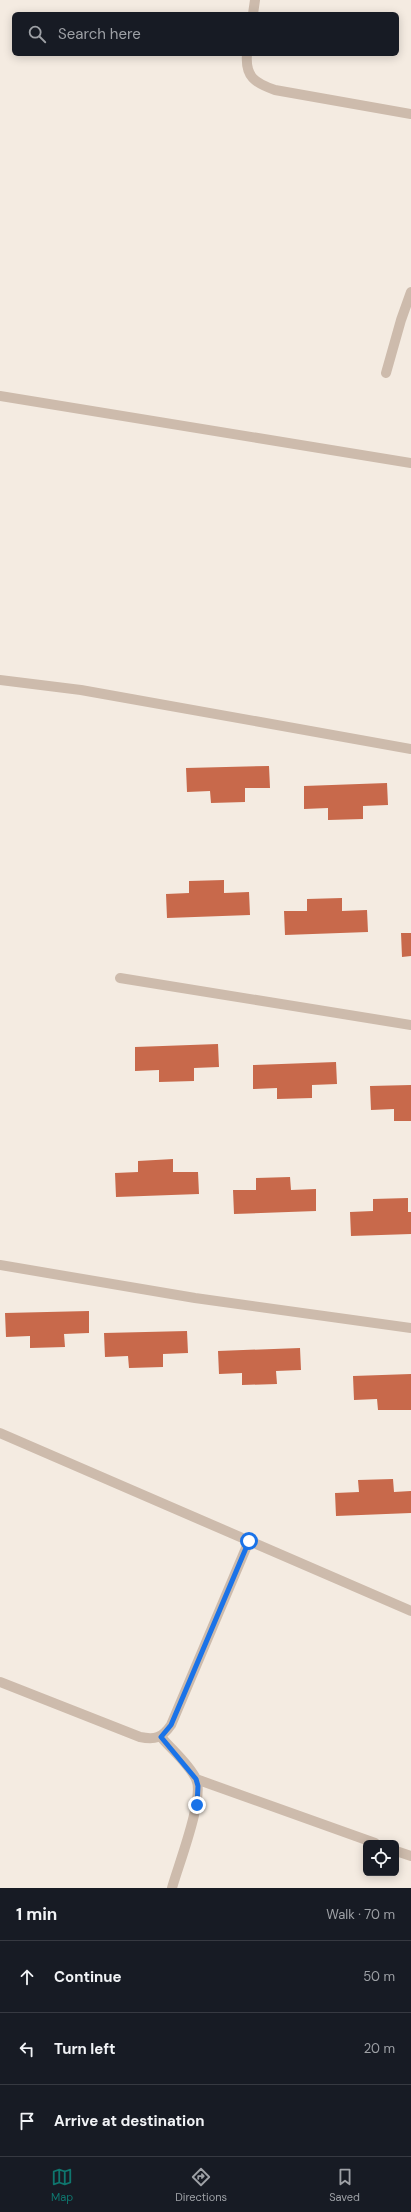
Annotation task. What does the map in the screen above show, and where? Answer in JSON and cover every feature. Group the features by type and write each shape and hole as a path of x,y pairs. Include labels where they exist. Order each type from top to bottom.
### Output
{"street":[{"path":"252,12 255,0"},
{"path":"247,56 246,62 249,73 257,84 275,90 411,114"},
{"path":"386,372 411,292"},
{"path":"0,396 411,463"},
{"path":"0,680 81,690 411,749"},
{"path":"120,978 411,1025"},
{"path":"0,1265 195,1298 411,1328"},
{"path":"0,1433 411,1611"},
{"path":"0,1682 140,1737 155,1739 161,1737 171,1725 249,1541"},
{"path":"161,1737 196,1779 198,1786 197,1805 172,1888"},
{"path":"196,1779 366,1840"},
{"path":"399,1852 411,1856"}],"building":[{"path":"269,766 270,788 245,788 245,802 211,803 210,791 187,792 186,768"},
{"path":"387,783 388,805 363,806 363,819 328,820 328,808 304,809 304,786"},
{"path":"224,880 224,893 249,892 250,915 167,918 166,894 189,893 189,881"},
{"path":"342,898 342,911 367,910 368,932 285,935 284,911 307,911 307,899"},
{"path":"401,933 411,933 411,956 402,957"},
{"path":"218,1044 219,1067 194,1068 194,1081 159,1082 159,1070 135,1071 135,1047"},
{"path":"336,1062 337,1084 312,1085 312,1098 277,1099 277,1088 253,1089 253,1065"},
{"path":"411,1085 411,1121 394,1121 394,1109 371,1110 370,1086"},
{"path":"173,1159 173,1172 198,1172 199,1194 116,1197 115,1173 138,1172 138,1161"},
{"path":"290,1177 291,1190 316,1189 316,1211 234,1214 233,1190 256,1190 256,1178"},
{"path":"408,1198 408,1212 411,1212 411,1234 351,1236 350,1212 373,1211 373,1199"},
{"path":"89,1311 89,1333 64,1334 65,1347 30,1348 30,1336 6,1337 5,1313"},
{"path":"187,1331 188,1353 163,1354 163,1367 129,1368 128,1356 105,1357 104,1333"},
{"path":"300,1348 301,1370 276,1371 277,1384 242,1385 242,1373 219,1374 218,1351"},
{"path":"411,1374 411,1410 378,1410 377,1399 354,1400 353,1376"},
{"path":"393,1479 394,1492 411,1491 411,1513 336,1516 335,1493 359,1492 358,1480"}],"route":[{"path":"197,1805 198,1786 196,1779 161,1737 171,1725 249,1541"}]}
